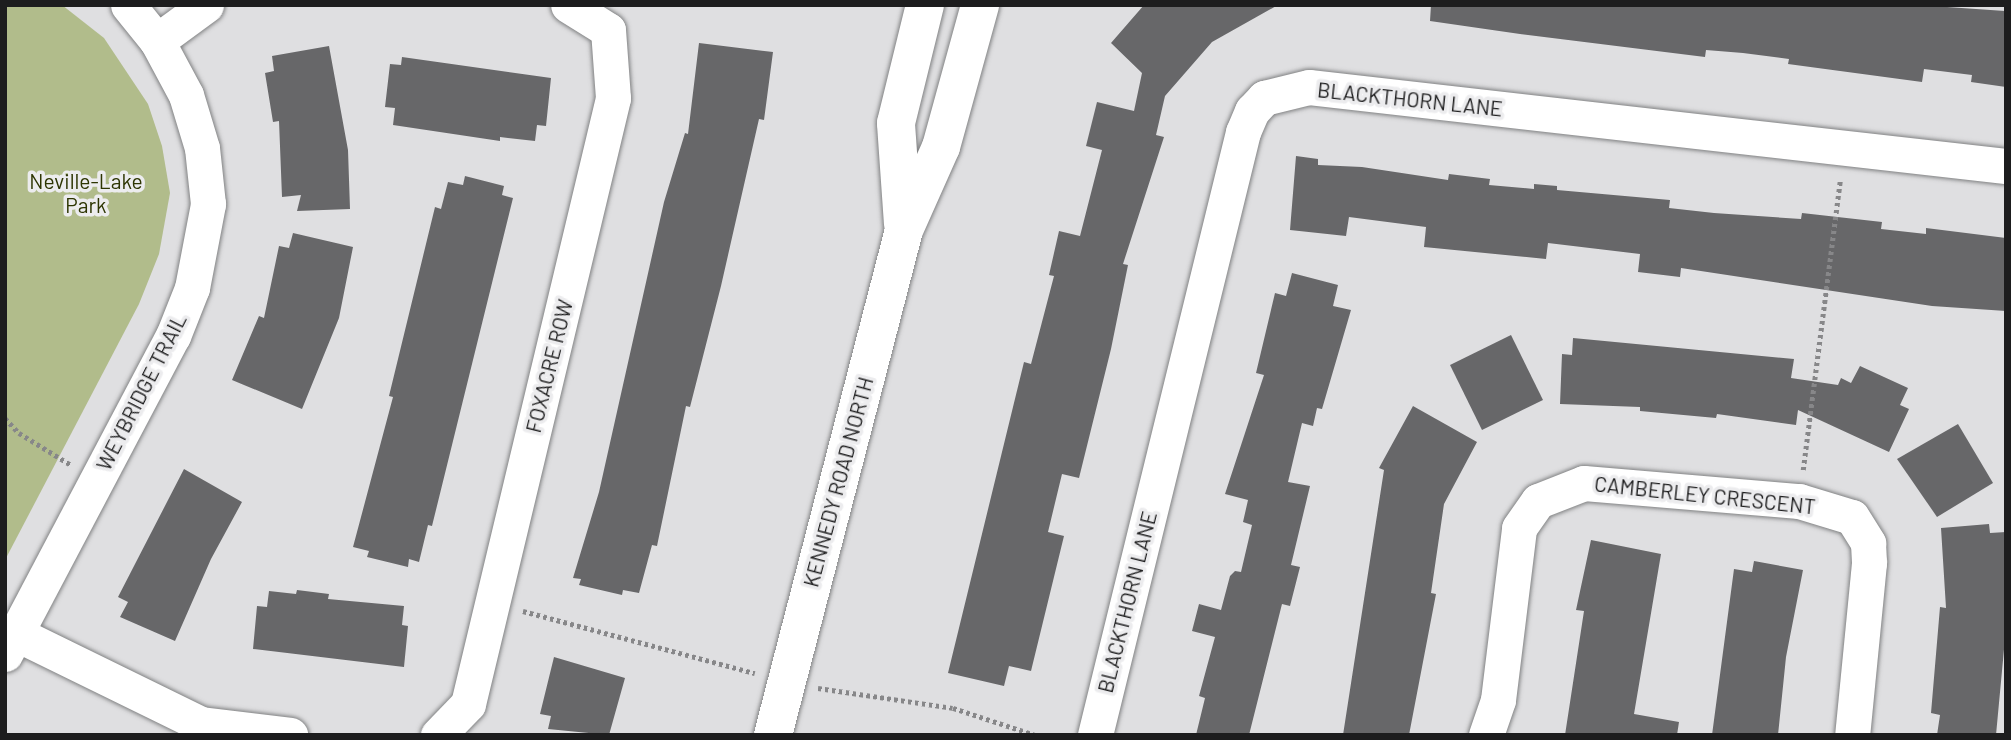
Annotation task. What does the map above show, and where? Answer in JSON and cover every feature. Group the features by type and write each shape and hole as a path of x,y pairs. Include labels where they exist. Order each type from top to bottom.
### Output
{"main road":[{"name":"KENNEDY ROAD NORTH","path":"904,230 896,123 925,5"},
{"name":"KENNEDY ROAD NORTH","path":"773,735 904,230 941,147 980,5"}],"street":[{"name":"WEYBRIDGE TRAIL","path":"12,644 173,336 192,288 208,204 202,148 186,95 158,41 128,5"},
{"path":"158,41 206,5"},
{"name":"FOXACRE ROW","path":"438,735 468,704 613,98 608,30 568,5"},
{"name":"BLACKTHORN LANE","path":"1095,735 1243,132 1252,111 1264,99 1309,88 2006,166"},
{"name":"CAMBERLEY CRESCENT","path":"1486,735 1498,700 1519,528 1538,500 1584,483 1799,501 1852,517 1868,543 1869,579 1852,735"},
{"path":"12,644 201,724 290,735"}],"path":[{"path":"1799,501 1844,148"},
{"path":"5,418 19,433 96,480"},
{"path":"492,603 786,681 953,708 1035,735"}],"green space":[{"name":"Neville-Lake Park","path":"5,5 62,5 104,38 148,104 162,146 170,193 159,254 139,304 5,560"}],"building":[{"path":"1144,5 1278,5 1212,42 1165,96 1156,135 1164,137 1123,264 1128,265 1111,349 1079,478 1062,474 1048,532 1064,536 1031,671 1009,666 1004,686 948,673 1024,362 1031,364 1054,276 1049,275 1059,231 1080,236 1102,150 1086,146 1097,102 1134,111 1142,73 1111,43"},
{"path":"1431,5 1918,5 2005,11 2006,87 1971,82 1972,75 1924,69 1922,82 1788,64 1789,59 1743,53 1706,50 1705,57 1520,34 1430,21"},
{"path":"699,43 773,52 764,120 759,119 721,286 690,407 686,406 657,546 652,545 639,593 623,590 622,595 579,585 581,579 573,578 599,492 664,202 685,133 688,134"},
{"path":"329,46 348,150 350,209 297,211 301,195 282,197 279,121 273,122 265,73 274,71 272,56"},
{"path":"402,57 551,78 546,126 537,125 535,141 500,137 500,141 393,125 395,108 385,107 390,64 401,65"},
{"path":"1296,156 1318,159 1318,165 1362,167 1448,180 1449,174 1490,179 1489,185 1534,189 1534,184 1557,186 1557,190 1670,200 1669,208 1801,219 1802,213 1882,222 1881,229 1926,234 1926,228 2006,238 2006,311 1932,306 1681,268 1680,277 1638,272 1640,254 1548,243 1546,259 1424,247 1426,227 1349,217 1346,236 1290,230"},
{"path":"465,176 504,186 502,195 513,198 432,526 428,525 419,562 409,559 408,567 367,557 369,551 353,547 393,397 389,396 435,207 441,209 448,182 463,185"},
{"path":"293,233 353,247 339,318 302,409 232,380 259,316 264,318 279,246 289,248"},
{"path":"1292,273 1338,285 1333,306 1351,310 1322,409 1317,408 1313,426 1302,423 1288,482 1310,486 1291,565 1300,567 1290,606 1282,604 1249,735 1196,735 1205,698 1199,696 1215,637 1192,631 1199,604 1221,610 1230,576 1235,571 1241,572 1252,525 1243,522 1248,500 1225,494 1264,375 1256,373 1275,293 1286,296"},
{"path":"1511,335 1543,400 1482,430 1450,365"},
{"path":"1573,338 1794,359 1791,378 1838,385 1841,378 1851,383 1860,366 1908,388 1900,405 1909,409 1889,452 1798,410 1796,425 1717,414 1716,418 1640,411 1640,407 1560,404 1562,354 1572,355"},
{"path":"1413,406 1477,442 1444,504 1431,593 1436,594 1409,735 1343,735 1384,470 1379,468"},
{"path":"1958,424 1993,483 1937,517 1897,459"},
{"path":"184,469 242,502 211,559 175,641 120,617 128,602 118,597"},
{"path":"1989,524 1990,533 2006,532 2006,628 1996,735 1937,735 1940,715 1931,713 1940,607 1946,608 1941,528"},
{"path":"1591,540 1661,554 1634,714 1679,722 1677,735 1565,735 1584,611 1576,610"},
{"path":"1754,561 1803,570 1786,657 1778,735 1712,735 1734,569 1752,572"},
{"path":"297,590 329,594 328,599 404,606 402,625 408,626 404,667 253,649 257,606 267,607 269,591 296,594"},
{"path":"554,657 625,678 609,735 548,729 551,716 540,714"}]}
